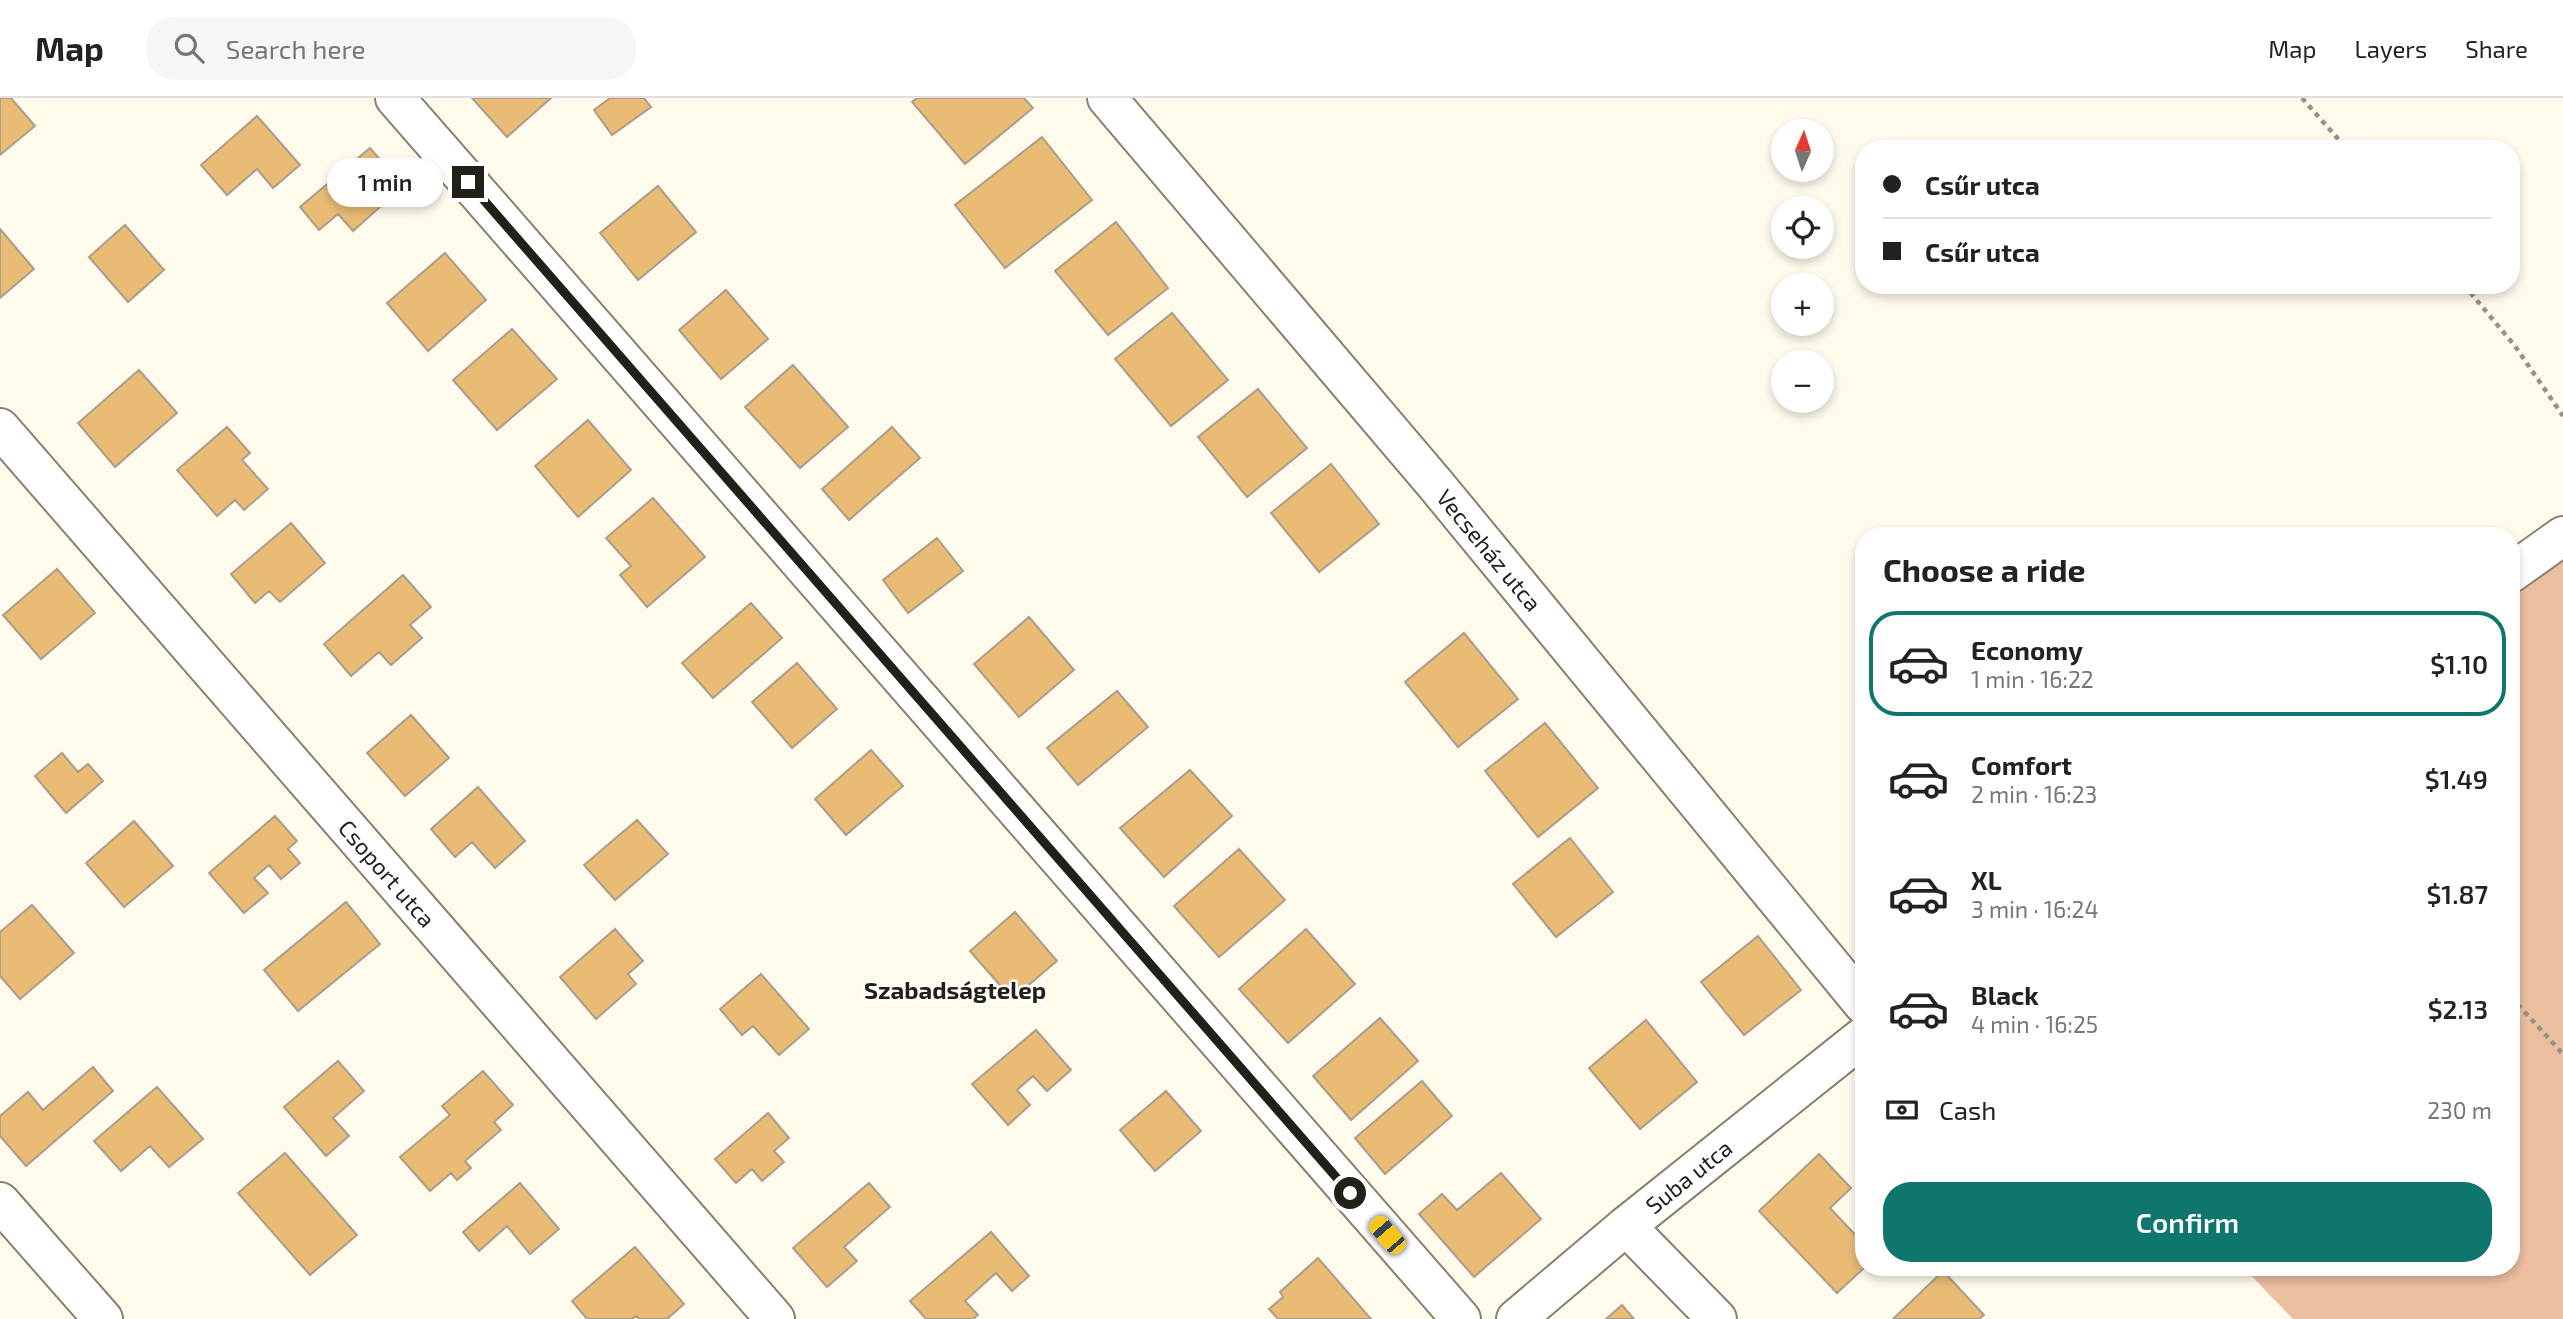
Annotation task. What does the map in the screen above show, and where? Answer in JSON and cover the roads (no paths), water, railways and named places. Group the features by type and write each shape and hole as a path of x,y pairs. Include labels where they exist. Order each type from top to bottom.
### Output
{"street":[{"path":"395,98 1461,1319"},
{"name":"Vecseház utca","path":"1107,98 1436,485 1855,994"},
{"name":"Csoport utca","path":"0,428 775,1319"},
{"path":"2520,567 2563,536"},
{"name":"Suba utca","path":"1516,1319 1626,1226 1855,1043"},
{"path":"0,1202 103,1319"},
{"path":"1626,1226 1717,1319"}],"district":[{"name":"Szabadságtelep","path":"955,989"}]}
